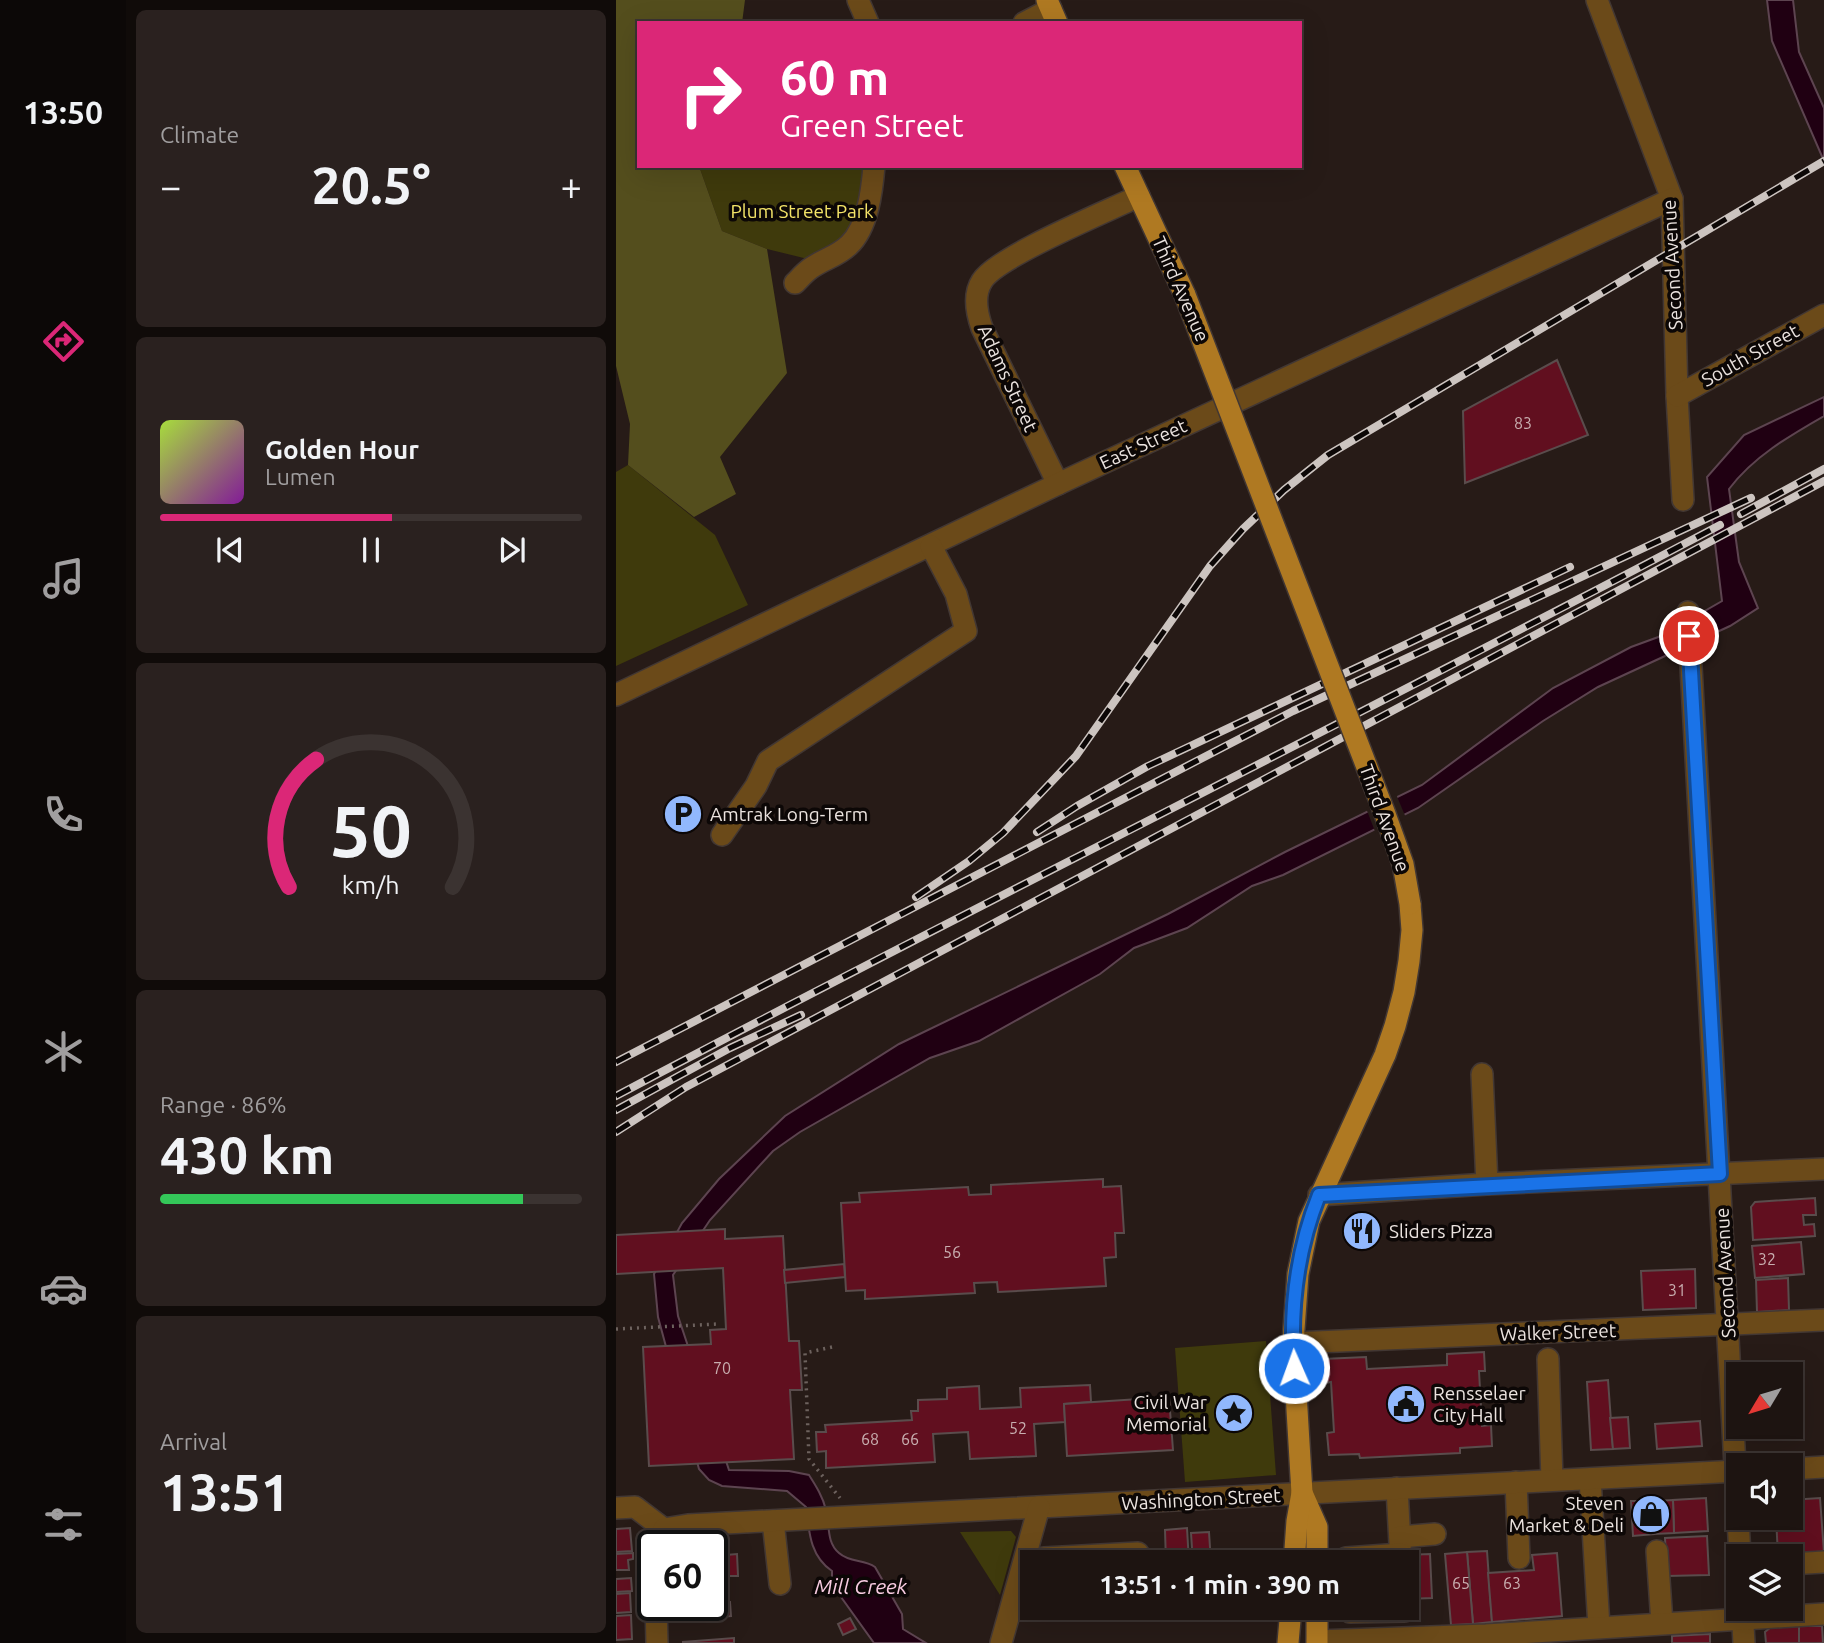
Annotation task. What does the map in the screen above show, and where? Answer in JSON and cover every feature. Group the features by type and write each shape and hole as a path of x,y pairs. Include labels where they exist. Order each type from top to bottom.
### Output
{"main road":[{"name":"Third Avenue","path":"1126,168 1185,295 1385,814 1403,864 1410,904 1412,930 1409,961 1395,1026 1385,1055 1319,1195 1309,1221 1298,1273 1293,1343 1302,1493 1295,1550"},
{"name":"Third Avenue","path":"1302,1493 1317,1527 1317,1550"},
{"path":"1289,1643 1290,1620"},
{"path":"1317,1620 1317,1642"}],"street":[{"path":"858,0 867,21"},
{"name":"Second Avenue","path":"1597,0 1672,199 1677,396 1683,500"},
{"path":"1029,21 1052,11"},
{"path":"795,283 811,268 852,243 863,222 874,168"},
{"name":"Adams Street","path":"1058,484 982,328 978,315 978,290 982,279 1006,260 1139,196"},
{"name":"East Street","path":"616,695 1058,484 1672,199"},
{"name":"South Street","path":"1677,396 1824,315"},
{"path":"722,835 755,786 768,761 966,631 956,594 931,545"},
{"name":"Second Avenue","path":"1688,612 1735,1453"},
{"path":"1482,1074 1487,1184"},
{"path":"1319,1195 1487,1184 1824,1169"},
{"name":"Walker Street","path":"1293,1343 1824,1320"},
{"path":"1548,1359 1552,1480"},
{"path":"1803,1468 1824,1467"},
{"name":"Washington Street","path":"676,1530 688,1525 807,1520 837,1510 1039,1507 1726,1472"},
{"path":"1590,1479 1613,1632"},
{"path":"1516,1482 1519,1558"},
{"path":"1397,1488 1401,1550"},
{"path":"616,1508 635,1507 654,1530"},
{"path":"1033,1550 1039,1507"},
{"path":"773,1521 780,1584"},
{"path":"1403,1550 1435,1534"},
{"path":"1657,1551 1662,1623"},
{"path":"1803,1563 1824,1562"},
{"path":"1803,1575 1824,1574"},
{"path":"1001,1643 1020,1603"},
{"path":"1803,1614 1824,1614"},
{"path":"1317,1642 1613,1632 1726,1615"},
{"path":"1387,1620 1389,1639"},
{"path":"656,1621 656,1643"},
{"path":"1743,1621 1744,1643"}],"path":[{"path":"616,1329 718,1324"},
{"path":"832,1347 805,1353 809,1460 837,1510"}],"green space":[{"name":"Plum Street Park","path":"700,168 862,168 861,196 853,227 842,242 812,260 767,249 722,231"},
{"path":"628,465 715,535 748,605 616,666 616,472"},
{"path":"1266,1341 1276,1475 1185,1482 1175,1348"},
{"path":"1011,1531 1016,1537 1000,1595 960,1532"}],"shaded area":[{"path":"616,0 745,0 742,21 637,21 637,168 700,168 722,231 767,249 787,373 720,457 736,494 694,517 628,465 630,424 616,366"}],"water":[{"path":"1767,0 1793,0 1799,52 1824,108 1824,161 1772,41"},
{"name":"Mill Creek","path":"1824,397 1824,416 1760,457 1729,489 1739,562 1758,608 1730,626 1598,687 1543,721 1418,808 1283,875 1252,886 1187,928 1134,948 1100,974 979,1041 930,1058 800,1132 773,1151 710,1220 673,1275 678,1316 729,1470 789,1471 809,1475 825,1505 830,1539 835,1549 848,1558 875,1567 902,1614 903,1629 926,1643 874,1643 836,1590 832,1571 815,1551 806,1507 787,1491 722,1486 709,1480 699,1469 658,1317 654,1274 682,1223 719,1179 785,1116 899,1044 1168,914 1285,852 1422,785 1553,688 1631,647 1661,636 1722,601 1707,477 1744,435"}],"pier":[{"path":"1396,794 1406,818 1376,834 1366,808"}],"building":[{"path":"1557,360 1588,435 1465,483 1463,411"},
{"path":"1103,1179 1103,1187 1121,1186 1124,1233 1115,1233 1116,1257 1104,1258 1106,1286 998,1292 997,1282 974,1283 975,1293 865,1299 865,1290 846,1291 841,1203 860,1202 859,1193 968,1187 969,1195 991,1194 991,1185"},
{"path":"1815,1198 1816,1215 1803,1215 1804,1225 1814,1224 1815,1236 1753,1240 1751,1207 1755,1202"},
{"name":"Sliders Pizza","path":"1369,1215 1372,1246 1354,1248 1351,1216"},
{"path":"725,1229 725,1239 783,1236 789,1341 799,1341 802,1390 790,1390 794,1459 649,1466 643,1347 711,1344 710,1330 726,1329 723,1268 616,1274 616,1235"},
{"path":"1801,1242 1804,1274 1755,1278 1752,1246"},
{"path":"844,1264 845,1277 785,1283 784,1270"},
{"path":"1695,1269 1696,1308 1643,1310 1641,1271"},
{"path":"1788,1278 1789,1310 1757,1312 1756,1280"},
{"name":"Rensselaer City Hall","path":"1484,1352 1485,1371 1479,1371 1482,1426 1491,1425 1492,1446 1460,1448 1460,1453 1360,1458 1359,1454 1329,1455 1327,1433 1334,1432 1331,1382 1325,1383 1323,1359 1366,1357 1367,1369 1447,1365 1447,1354"},
{"path":"1608,1380 1613,1449 1591,1450 1587,1382"},
{"path":"1090,1385 1091,1402 1064,1404 1065,1422 1034,1424 1036,1456 970,1459 968,1432 933,1434 935,1462 826,1468 826,1451 817,1452 816,1432 826,1432 825,1425 912,1420 911,1411 918,1411 918,1400 947,1399 947,1388 979,1386 980,1409 1021,1407 1020,1388"},
{"path":"1169,1397 1173,1450 1067,1456 1064,1404"},
{"path":"1628,1417 1630,1448 1613,1449 1610,1418"},
{"path":"1700,1421 1702,1446 1657,1449 1655,1424"},
{"path":"1706,1498 1708,1531 1674,1533 1673,1500"},
{"path":"1820,1498 1824,1553 1803,1554 1803,1544 1777,1544 1777,1530 1803,1530 1803,1499"},
{"path":"1673,1500 1674,1533 1654,1534 1653,1501"},
{"path":"1631,1501 1653,1501 1654,1534 1633,1536"},
{"path":"630,1528 632,1551 616,1552 616,1529"},
{"path":"1187,1528 1188,1550 1166,1550 1165,1530"},
{"path":"1209,1532 1210,1550 1192,1550 1191,1533"},
{"path":"1707,1536 1709,1575 1667,1576 1665,1538"},
{"path":"1487,1551 1492,1622 1473,1624 1467,1552"},
{"path":"1467,1552 1473,1624 1451,1625 1445,1554"},
{"path":"633,1553 633,1559 628,1560 629,1570 616,1570 616,1554"},
{"path":"1557,1553 1562,1616 1492,1622 1488,1573 1534,1570 1532,1555"},
{"path":"737,1554 738,1576 728,1576 728,1555"},
{"path":"1419,1554 1430,1554 1432,1598 1419,1599"},
{"path":"631,1578 632,1591 616,1592 616,1579"},
{"path":"630,1593 631,1612 616,1613 616,1594"},
{"path":"730,1602 731,1616 728,1616"},
{"path":"631,1615 632,1639 616,1640 616,1616"},
{"path":"850,1618 856,1629 843,1635 838,1624"},
{"path":"1799,1626 1799,1643 1766,1643 1765,1632 1771,1627"},
{"path":"1799,1626 1822,1626 1823,1643 1799,1643"},
{"path":"1710,1634 1710,1643 1672,1643 1672,1636"},
{"path":"734,1638 734,1643 683,1643 683,1642"}],"railway":[{"path":"916,897 969,861 1003,833 1076,756 1210,566 1243,529 1284,490 1328,455 1824,161"},
{"path":"1741,514 1824,469"},
{"path":"616,1132 686,1087 1824,481"},
{"path":"616,1062 1293,711 1751,498"},
{"path":"616,1096 1720,525"},
{"path":"1037,832 1148,766 1570,567"},
{"path":"616,1110 730,1048 801,1015"}],"place":[{"name":"Amtrak Long-Term","path":"683,814"},
{"name":"Sliders Pizza","path":"1362,1231"},
{"name":"Rensselaer City Hall","path":"1406,1404"},
{"name":"Civil War Memorial","path":"1234,1413"},
{"name":"Steven Market & Deli","path":"1651,1514"}],"route":[{"path":"1294,1368 1294,1304 1298,1273 1309,1221 1319,1195 1487,1184 1720,1174 1689,636"}]}
